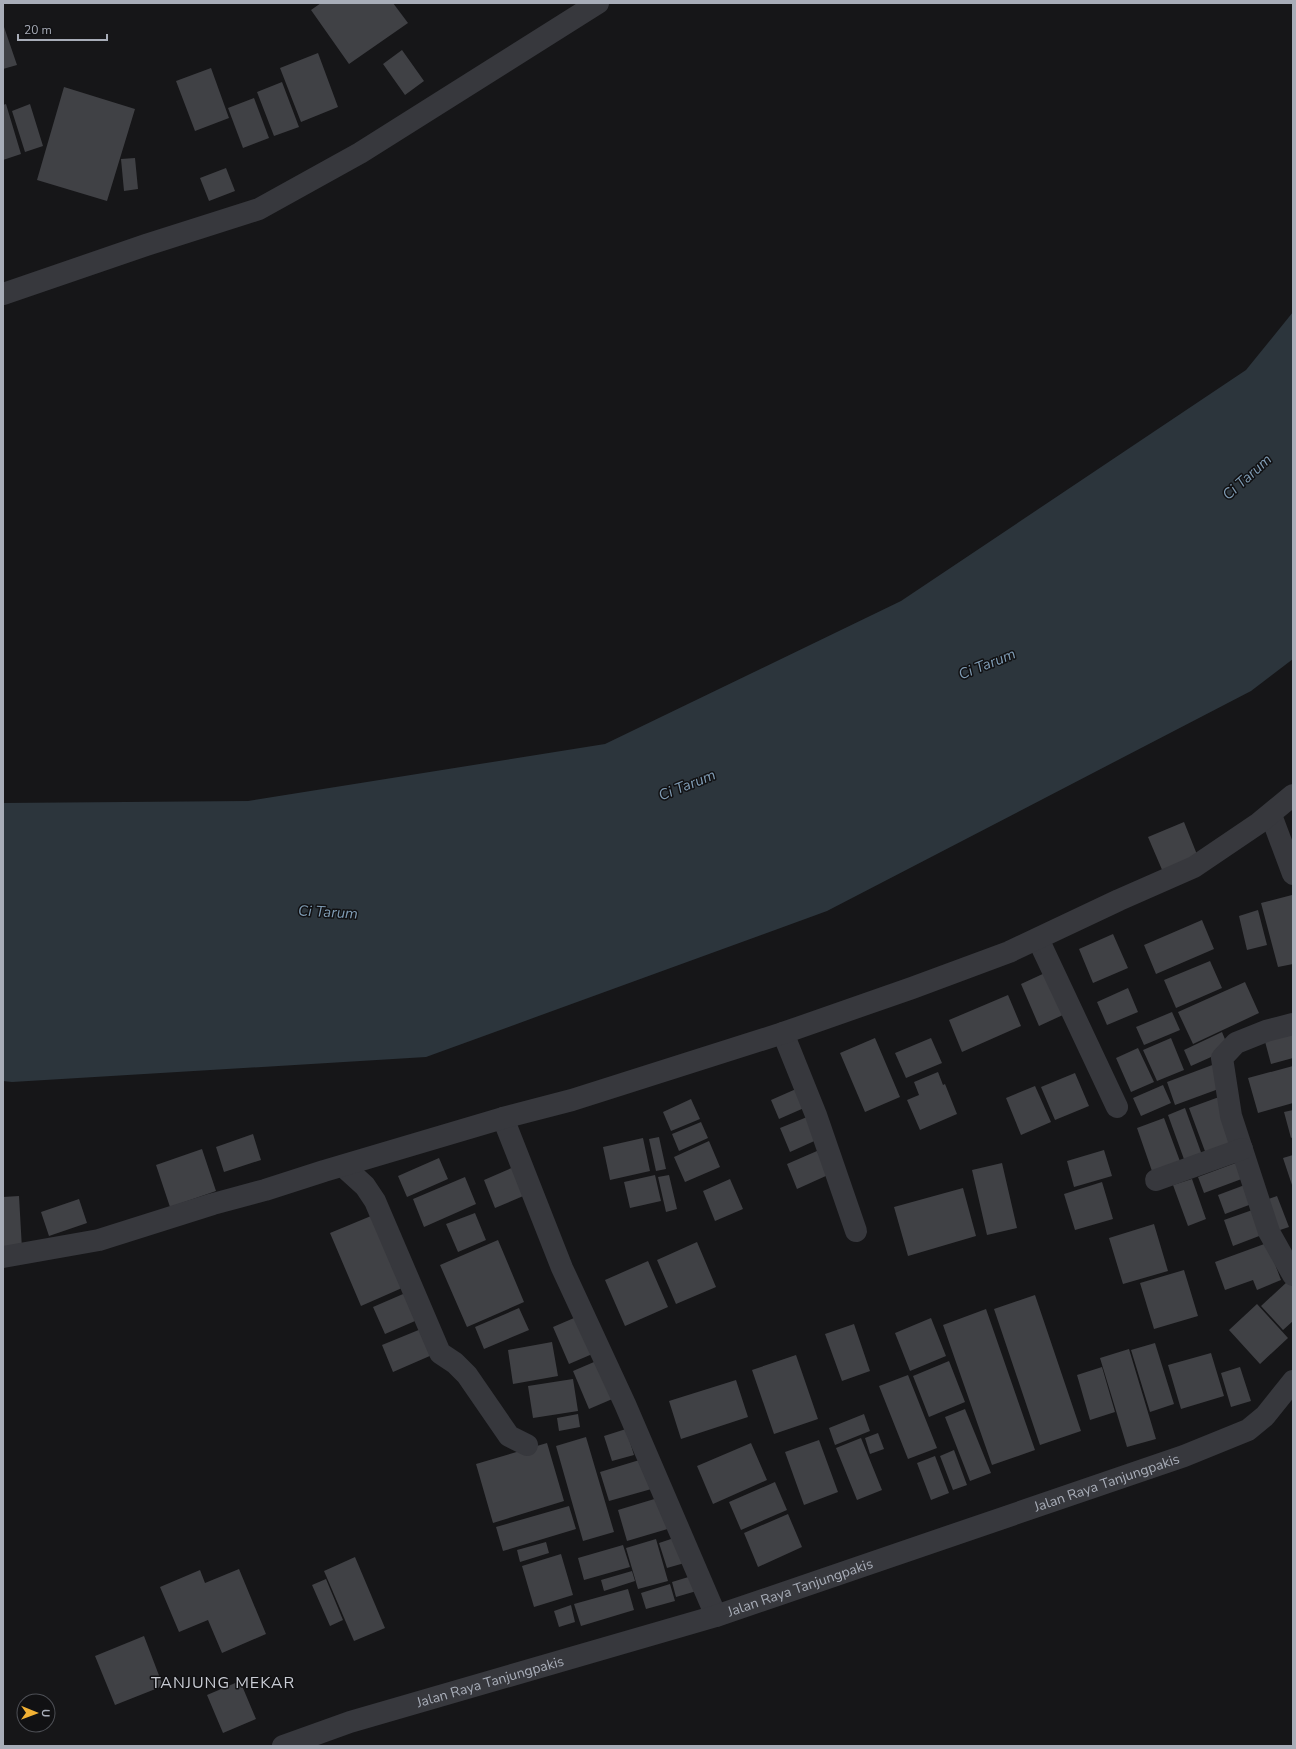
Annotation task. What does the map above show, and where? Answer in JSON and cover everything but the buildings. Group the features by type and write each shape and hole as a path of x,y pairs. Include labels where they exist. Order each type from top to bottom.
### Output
{"street":[{"path":"3,294 146,245 259,209 360,153 598,3"},
{"path":"3,1258 99,1240 213,1204 265,1190 503,1118 572,1100 783,1033 959,971 1009,952 1119,900 1194,867 1271,815 1293,795"},
{"path":"1271,815 1293,874"},
{"path":"1038,939 1117,1107"},
{"path":"1293,1024 1266,1031 1236,1043 1222,1058 1231,1116 1269,1232 1293,1275"},
{"path":"783,1033 816,1115 856,1231"},
{"path":"503,1118 562,1268 625,1404 716,1616"},
{"path":"1156,1180 1242,1149"},
{"path":"343,1166 365,1186 375,1201 440,1353 455,1363 467,1375 509,1436 527,1445"},
{"name":"Jalan Raya Tanjungpakis","path":"282,1746 350,1722 716,1616 1176,1459 1230,1439 1248,1430 1265,1416 1293,1382"}],"water":[{"name":"Ci Tarum","path":"1293,312 1293,659 1251,691 827,911 426,1057 12,1082 3,1081 3,803 248,801 605,744 901,601 1246,370"}],"district":[{"name":"TANJUNG MEKAR","path":"223,1683"}]}
